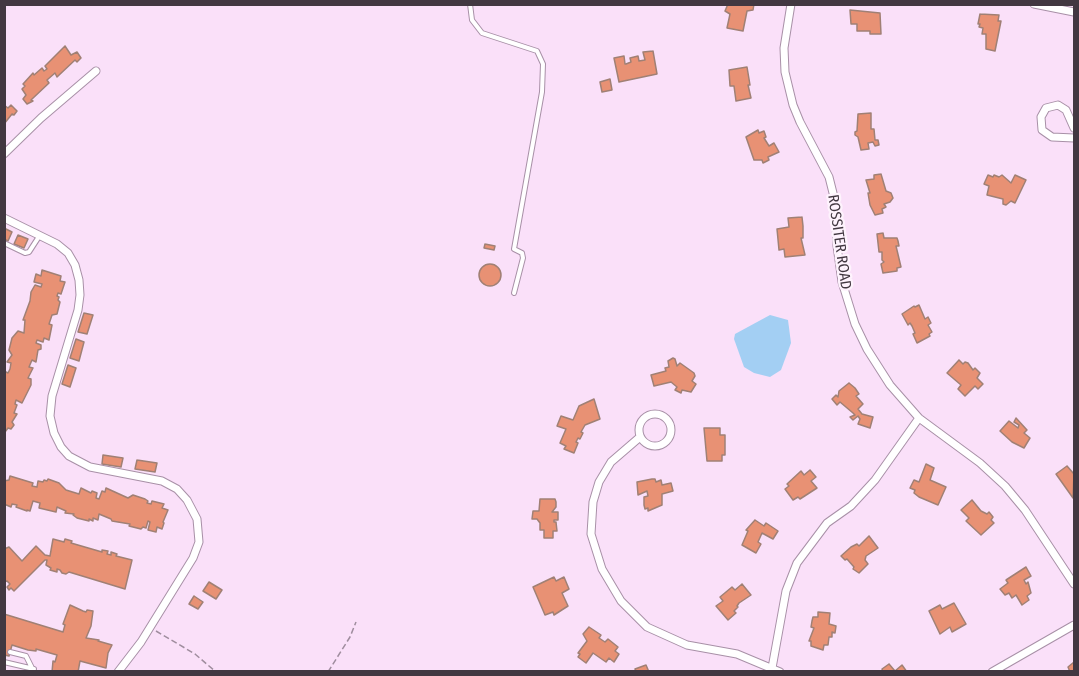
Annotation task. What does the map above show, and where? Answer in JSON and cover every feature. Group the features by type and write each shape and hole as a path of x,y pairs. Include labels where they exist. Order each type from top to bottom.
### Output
{"street":[{"name":"ROSSITER ROAD","path":"791,4 784,48 785,72 793,105 829,177 835,201 837,246 842,282 855,324 867,349 890,385 919,418 980,463 1005,486 1025,510 1074,584"},
{"path":"1034,4 1074,12"},
{"path":"4,154 41,118 96,71"},
{"path":"1074,128 1066,110 1058,105 1046,108 1041,117 1042,130 1052,137 1074,138"},
{"path":"4,218 57,244 68,253 79,279 78,310 52,396 50,416 54,433 61,447 69,456 90,467 162,481 177,489 197,519 199,542 193,558 150,627 118,672"},
{"path":"649,414 660,414 669,422 670,433 665,442 654,446 644,442 640,437 639,426 644,417 649,414"},
{"path":"772,668 786,591 797,563 827,523 851,506 875,480 919,418"},
{"path":"640,437 611,462 599,482 593,502 591,534 602,569 621,601 647,627 687,645 737,654 780,672"},
{"path":"992,672 1074,625"}],"lane":[{"path":"470,4 472,20 482,33 537,51 543,64 542,92 513,249 522,253 523,258 514,293"},
{"path":"4,243 25,253 29,252 40,235"},
{"path":"10,652 26,656 34,670"},
{"path":"4,662 34,670"}],"path":[{"path":"328,672 350,637 356,622"},
{"path":"150,627 195,654 216,672"}],"water":[{"path":"770,315 788,320 791,343 781,370 770,377 754,373 744,367 734,339 735,334"}],"building":[{"path":"728,4 754,4 753,10 747,11 743,31 727,28 730,14 725,11"},
{"path":"850,10 880,13 881,34 857,31 857,24 851,24"},
{"path":"980,14 999,15 998,21 1001,21 995,51 986,49 986,34 982,34 983,28 978,24"},
{"path":"65,46 71,55 77,52 81,58 77,62 75,60 57,77 55,73 47,80 49,83 31,100 33,101 27,104 23,99 26,95 22,89 25,86 23,84 33,73 34,75 42,68 44,71 47,69 45,66"},
{"path":"653,51 657,74 619,82 614,58 624,56 626,64 631,62 630,58 638,56 639,61 645,60 643,52"},
{"path":"747,67 751,98 736,101 734,86 730,86 729,70"},
{"path":"610,79 612,90 602,92 600,82"},
{"path":"4,105 8,108 11,105 17,111 4,124"},
{"path":"871,113 871,129 874,129 875,140 878,140 879,145 875,146 873,142 868,143 869,149 861,150 858,137 855,135 858,114"},
{"path":"758,130 759,133 764,131 766,137 764,138 769,146 774,143 779,152 768,157 769,160 763,163 762,160 754,160 746,137"},
{"path":"881,174 886,191 891,193 893,198 884,204 886,207 882,209 883,213 875,215 870,205 868,193 870,193 866,180 874,179 874,175"},
{"path":"988,175 999,177 1002,175 1011,183 1015,175 1026,180 1015,203 1011,201 1006,205 1003,204 1003,199 987,195 989,186 984,184"},
{"path":"802,217 803,238 801,238 805,255 785,257 784,249 779,250 777,229 789,227 788,218"},
{"path":"4,228 12,232 8,241 4,239"},
{"path":"883,233 884,238 897,238 899,246 896,246 901,267 897,268 897,271 883,273 881,264 884,262 882,252 879,252 877,234"},
{"path":"18,235 28,239 24,248 14,244"},
{"path":"485,244 495,246 494,250 484,248"},
{"path":"486,264 494,264 501,271 501,279 494,286 486,286 479,279 479,271"},
{"path":"42,270 61,276 60,281 65,282 61,294 58,293 57,296 60,302 57,314 52,315 49,324 52,325 49,340 44,338 43,342 37,340 36,343 41,345 41,349 38,350 36,362 32,360 29,367 33,368 28,378 31,379 31,385 22,403 16,400 14,413 17,414 12,422 14,425 5,432 4,371 8,373 10,369 11,363 7,362 12,355 9,350 12,338 18,331 24,333 25,320 23,320 31,292 35,285 41,287 42,284 34,282 36,274 41,276"},
{"path":"919,305 925,319 928,317 931,323 928,325 932,332 930,336 917,343 912,326 910,323 908,325 902,314"},
{"path":"84,313 93,315 87,334 78,332"},
{"path":"76,339 84,342 79,361 70,358"},
{"path":"673,358 677,366 680,363 694,373 692,381 696,384 691,392 682,390 681,393 675,390 677,387 671,382 654,386 651,375 666,371 665,368 669,367 668,361"},
{"path":"959,360 963,364 968,363 973,370 975,368 980,373 977,378 983,384 978,389 975,386 965,396 958,389 961,385 947,373"},
{"path":"68,365 76,368 70,387 62,384"},
{"path":"849,383 859,394 856,396 863,404 858,409 862,414 873,417 870,428 858,424 860,419 858,416 853,420 850,417 855,415 853,413 840,402 837,405 832,399 836,395 838,397 839,391"},
{"path":"594,399 600,419 585,425 580,439 578,438 576,442 578,443 574,453 564,449 566,446 560,443 566,429 557,426 561,416 573,420 579,406"},
{"path":"1016,418 1027,430 1024,433 1030,438 1024,448 1012,442 1000,431 1009,421 1018,428 1019,425 1014,422"},
{"path":"704,428 720,428 720,435 725,435 725,455 722,455 722,461 707,461"},
{"path":"103,455 123,458 121,467 102,464"},
{"path":"137,460 157,463 155,472 135,469"},
{"path":"926,464 934,468 930,480 946,487 938,505 919,497 914,493 915,490 910,488 914,480 919,482"},
{"path":"1067,466 1074,474 1073,498 1056,474"},
{"path":"810,470 816,477 811,481 817,488 800,499 798,497 793,500 785,489 789,486 787,484 801,471 804,475"},
{"path":"10,476 33,483 32,486 37,487 38,481 43,482 48,479 59,483 66,490 79,494 81,488 91,493 92,491 97,493 96,498 99,499 106,488 128,498 133,495 145,499 147,503 151,504 152,501 164,504 162,508 168,510 162,529 157,527 156,532 148,530 150,522 148,521 146,528 141,529 129,526 130,524 112,521 99,514 98,520 93,518 93,521 89,519 89,521 77,518 74,514 65,513 66,511 57,507 56,512 39,508 40,503 33,501 30,511 27,511 16,507 17,505 12,504 11,507 4,504 4,481 9,480"},
{"path":"652,479 656,482 661,480 662,485 671,483 673,491 662,494 662,505 648,511 644,505 644,497 648,496 647,491 638,495 637,482"},
{"path":"540,499 555,499 556,502 556,507 552,512 558,512 558,520 554,520 557,531 553,531 553,538 544,538 544,530 540,530 540,523 537,519 532,519 533,511 539,511"},
{"path":"972,500 981,511 987,514 989,512 993,517 991,520 994,523 981,535 966,521 969,518 961,510"},
{"path":"755,520 764,526 766,523 778,531 773,539 762,533 758,542 761,544 756,553 742,545 748,531 746,530"},
{"path":"869,536 878,548 866,556 865,560 868,564 859,573 853,569 854,567 847,559 841,556 851,547 857,544 859,546"},
{"path":"53,539 64,542 65,539 72,541 71,543 102,552 102,550 108,551 107,554 111,555 111,552 117,554 116,556 132,560 125,589 69,572 66,574 57,569 57,572 50,570 45,560 14,591 11,588 9,590 7,587 10,584 7,581 4,582 4,549 9,547 22,561 36,546 45,555 50,556"},
{"path":"1026,567 1031,576 1024,580 1026,584 1028,582 1031,593 1027,596 1029,600 1022,605 1016,595 1012,598 1009,593 1005,595 1000,589 1008,583 1006,580"},
{"path":"554,577 556,581 564,577 569,589 562,593 568,606 554,615 553,612 545,615 533,587"},
{"path":"209,582 222,590 216,599 203,591"},
{"path":"742,584 751,595 739,603 734,611 736,613 728,620 716,606 723,601 720,597 732,587 735,590"},
{"path":"194,596 203,602 198,609 189,604"},
{"path":"954,603 966,624 952,632 950,627 940,634 929,611 940,605 942,609"},
{"path":"70,605 86,612 87,610 93,611 91,626 86,638 112,645 108,653 106,668 80,661 78,672 52,672 53,661 55,662 57,655 12,645 9,656 4,655 4,614 63,632 65,625 63,624"},
{"path":"818,612 830,613 829,624 836,626 835,633 832,632 828,645 824,645 823,650 811,646 811,641 809,641 814,628 811,627 813,617 818,617"},
{"path":"589,627 601,635 599,638 605,642 608,639 618,647 615,651 619,654 614,662 609,658 606,662 593,653 586,663 578,657 580,654 578,653 587,641 583,634"},
{"path":"1074,662 1074,672 1070,672 1068,667"},
{"path":"889,664 895,671 902,665 907,672 883,672 882,669"},
{"path":"646,665 649,672 636,672 635,669"}]}
